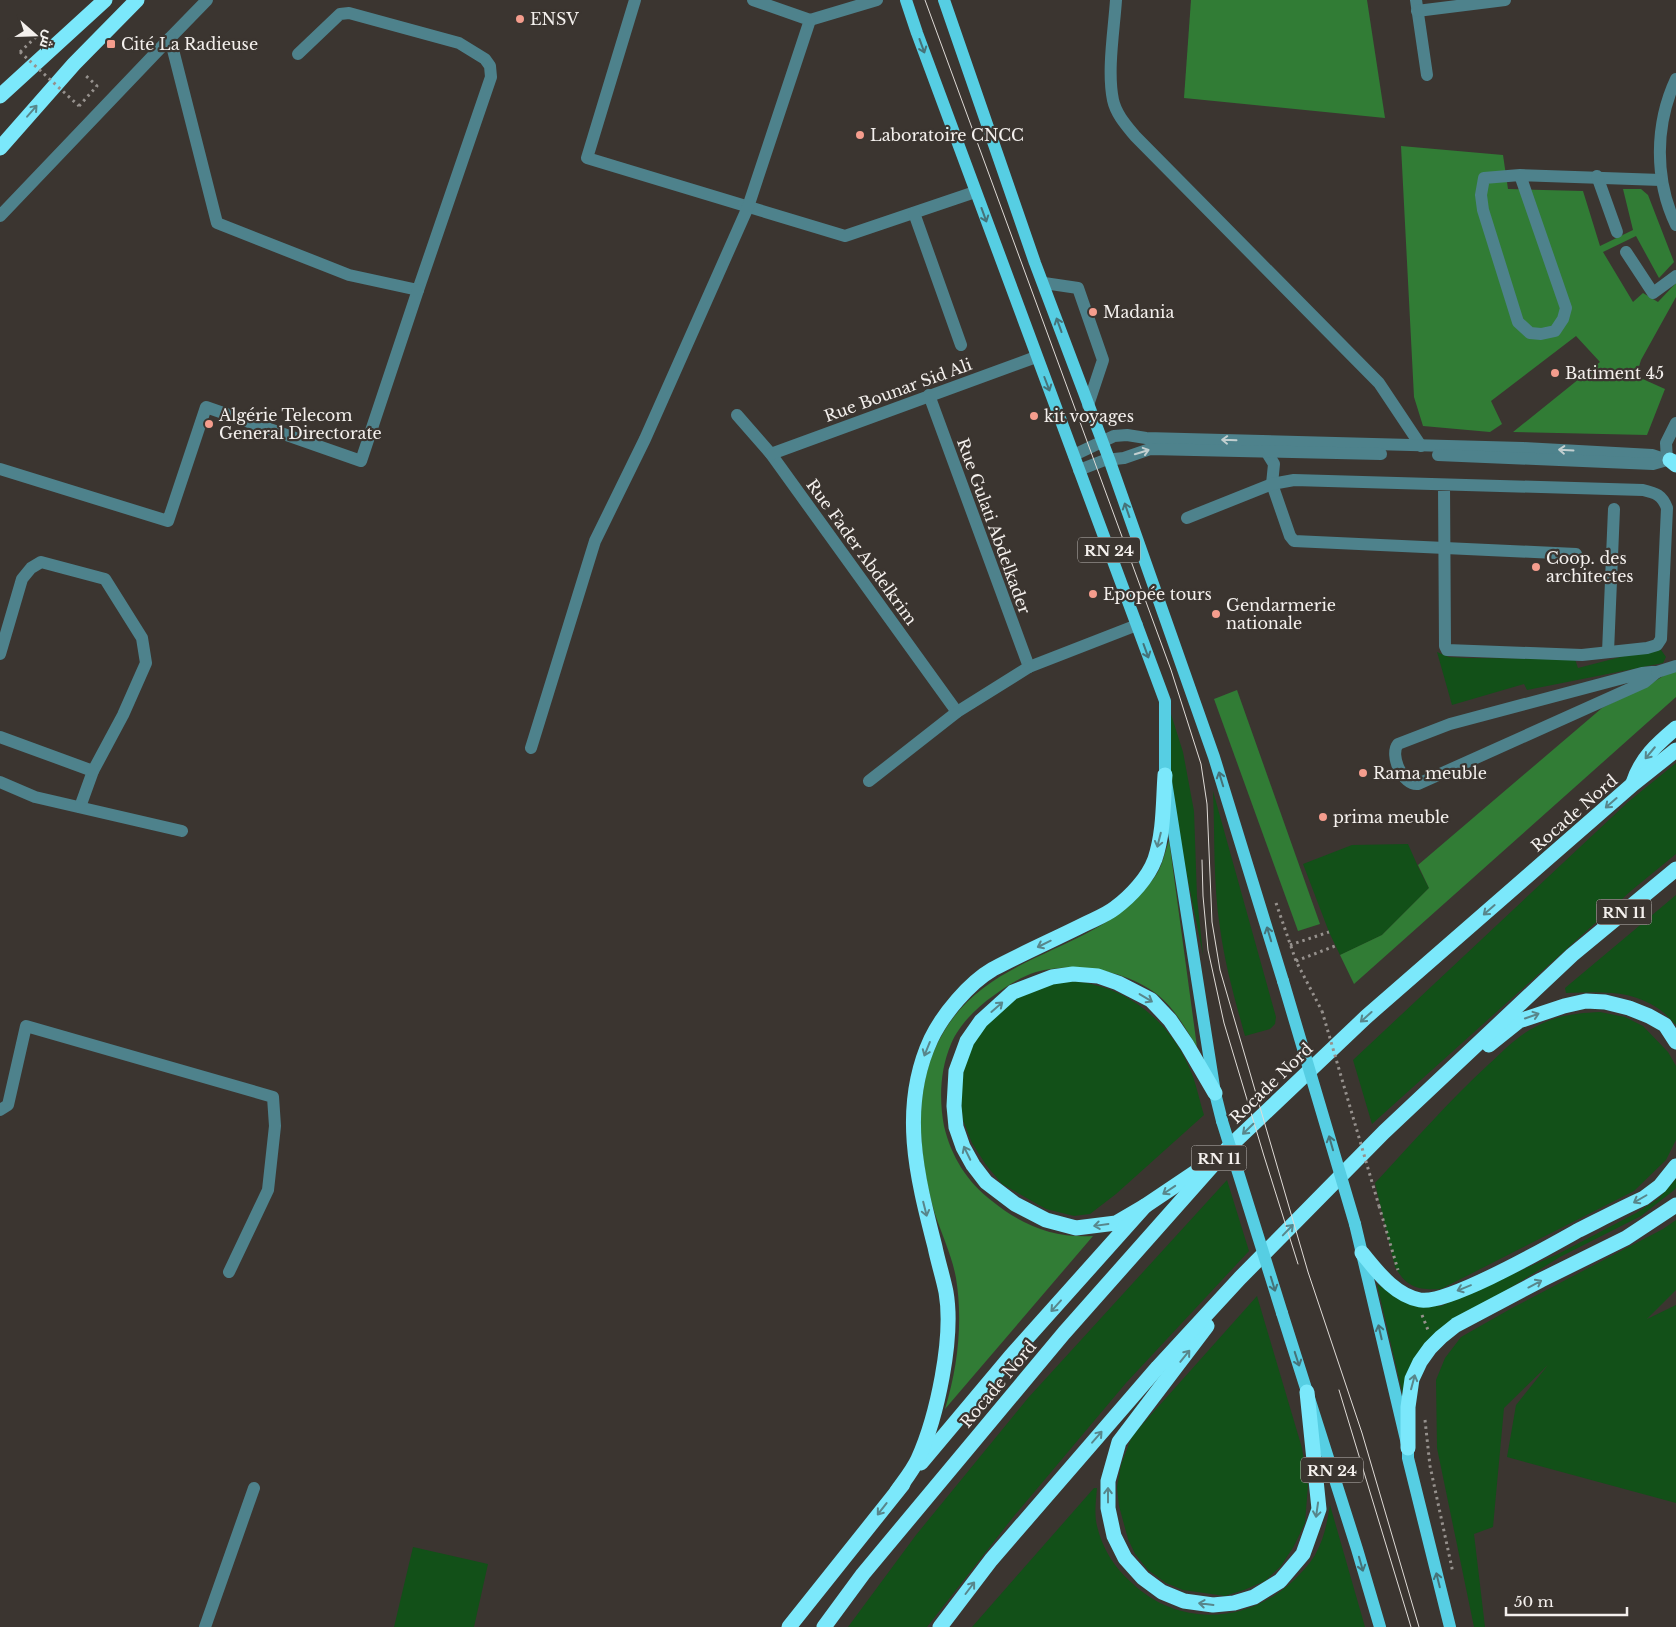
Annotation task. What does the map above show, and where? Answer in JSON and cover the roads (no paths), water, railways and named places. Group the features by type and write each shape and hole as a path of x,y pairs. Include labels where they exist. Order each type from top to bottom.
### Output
{"highway":[{"path":"0,96 105,0"},
{"path":"0,148 74,64 137,0"},
{"path":"1633,784 1637,772 1649,752 1676,728"},
{"name":"Rocade Nord","path":"824,1627 863,1574 1064,1333 1224,1153 1366,1017 1633,784 1676,750"},
{"path":"897,1491 918,1460 932,1420 943,1369 948,1326 946,1294 920,1189 913,1134 916,1082 922,1061 940,1023 954,1004 991,970 1114,909 1136,889 1154,861 1161,833 1165,774"},
{"name":"RN 11","path":"940,1627 991,1560 1158,1367 1240,1278 1384,1132 1572,956 1676,869"},
{"path":"1215,1093 1187,1044 1170,1020 1151,1000 1118,983 1098,976 1073,974 1052,977 1014,992 981,1021 967,1041 956,1071 954,1106 956,1127 963,1147 973,1165 986,1182 1015,1204 1046,1220 1076,1228 1116,1223 1145,1206 1224,1153"},
{"path":"1384,1132 1519,1021 1564,1006 1586,1001 1605,1002 1629,1008 1665,1025 1676,1042"},
{"path":"1362,1252 1382,1277 1402,1293 1421,1300 1441,1297 1494,1275 1644,1198 1660,1186 1676,1166"},
{"path":"789,1627 897,1491 1010,1357 1145,1206"},
{"path":"1408,1448 1408,1407 1412,1379 1420,1362 1434,1344 1456,1326 1541,1280 1626,1238 1676,1206"},
{"path":"1240,1278 1193,1347 1119,1442 1108,1481 1108,1508 1114,1536 1126,1558 1143,1578 1162,1592 1184,1601 1213,1605 1234,1603 1254,1597 1280,1581 1303,1554 1319,1509 1307,1392"}],"main road":[{"name":"RN 24","path":"906,0 916,33 1165,701 1165,774 1215,1093 1222,1121 1380,1627"},
{"name":"RN 24","path":"944,0 1035,263 1103,442 1214,757 1283,981 1362,1252 1408,1448 1408,1458 1450,1627"}],"street":[{"path":"0,216 207,0"},
{"path":"635,0 587,158 845,236 975,192"},
{"path":"753,0 810,20 877,0"},
{"path":"1116,0 1111,76 1113,101 1121,119 1135,136 1379,383 1421,446"},
{"path":"1427,75 1416,6 1505,0"},
{"path":"0,469 168,521 206,407 361,460 491,77 490,66 484,59 459,43 349,12 340,14 298,54"},
{"path":"531,748 596,541 645,439 748,207 810,20"},
{"path":"170,38 217,223 349,275 418,290"},
{"path":"1676,79 1667,98 1659,138 1662,180 1667,202 1676,225"},
{"path":"1520,175 1566,308 1555,330 1541,334 1530,333 1518,322 1482,210 1481,195 1484,178 1520,175 1597,176 1662,180"},
{"path":"1597,176 1617,232"},
{"path":"914,213 961,344"},
{"path":"1626,252 1652,292 1676,276"},
{"path":"1044,283 1078,288 1103,360 1088,405"},
{"name":"Rue Bounar Sid Ali","path":"771,454 1036,357"},
{"name":"Rue Gulati Abdelkader","path":"929,396 1029,667"},
{"name":"Rue Fader Abdelkrim","path":"737,415 771,454 957,712"},
{"path":"1079,470 1109,459 1124,458 1150,449 1444,451 1653,464 1672,461 1666,443 1676,423"},
{"path":"1074,455 1120,435 1146,438 1421,446 1444,451"},
{"path":"1266,451 1274,464 1272,484 1290,536 1294,541 1576,554"},
{"path":"1187,518 1272,484 1294,480 1642,490 1655,493 1664,500 1667,508 1661,639 1657,646 1582,654 1448,650 1445,646 1444,485"},
{"path":"1608,652 1614,509"},
{"path":"0,654 22,578 31,568 41,562 105,579 142,638 146,663 123,715 93,771 80,807"},
{"path":"869,781 957,712 1029,667 1137,625"},
{"path":"1657,672 1644,682 1418,784 1411,784 1405,780 1395,757 1394,750 1398,744 1450,724 1642,673 1657,672 1676,666"},
{"path":"0,736 93,771"},
{"path":"0,782 35,797 182,831"},
{"path":"0,1110 8,1105 26,1026 273,1097 275,1126 268,1190 229,1272"},
{"path":"206,1627 254,1488"}],"tram line":[{"path":"925,0 1171,670 1201,764 1207,804 1212,922 1220,970 1308,1272 1362,1433 1419,1627"},
{"path":"1202,860 1208,950 1224,1023 1298,1264"},
{"path":"1339,1390 1411,1627"}],"place":[{"name":"ENSV","path":"520,19"},
{"name":"Cité La Radieuse","path":"111,44"},
{"name":"Laboratoire CNCC","path":"860,135"},
{"name":"Madania","path":"1093,312"},
{"name":"Batiment 45","path":"1555,373"},
{"name":"kit voyages","path":"1034,416"},
{"name":"Algérie Telecom General Directorate","path":"209,424"},
{"name":"Coop. des architectes","path":"1536,567"},
{"name":"Epopée tours","path":"1093,594"},
{"name":"Gendarmerie nationale","path":"1216,614"},
{"name":"Rama meuble","path":"1363,773"},
{"name":"prima meuble","path":"1323,817"}]}
